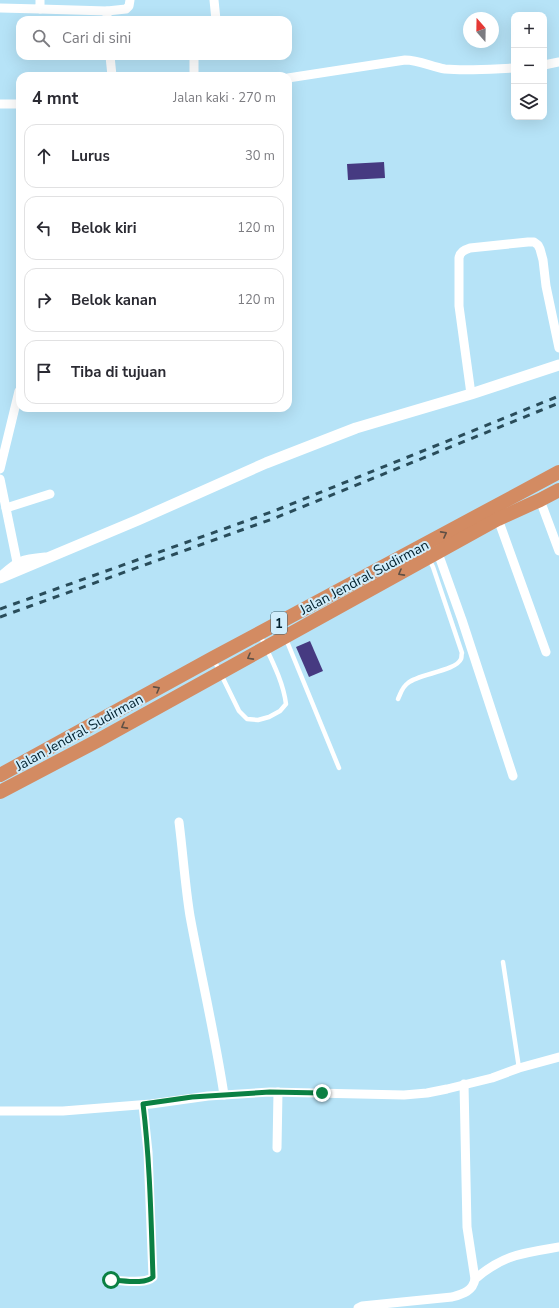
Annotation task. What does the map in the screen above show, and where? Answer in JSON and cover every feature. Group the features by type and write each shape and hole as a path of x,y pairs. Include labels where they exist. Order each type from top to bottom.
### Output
{"highway":[{"name":"Jalan Jendral Sudirman","path":"0,775 213,658 559,472"},
{"name":"1","path":"0,792 220,674 498,519 559,490"}],"street":[{"path":"0,8 40,4 107,16 126,9 130,6 130,0"},
{"path":"214,0 216,16"},
{"path":"110,60 112,72"},
{"path":"194,60 194,72"},
{"path":"292,77 405,60 411,60 443,69 480,70 511,68"},
{"path":"547,64 559,62"},
{"path":"0,104 16,104"},
{"path":"472,394 459,306 459,258 460,254 464,250 528,242 534,242 538,245 543,260 546,286 559,348"},
{"path":"0,577 51,557 266,463 321,441 356,428 472,394 559,365"},
{"path":"0,470 16,403"},
{"path":"0,479 17,562"},
{"path":"6,508 50,494"},
{"path":"540,500 559,552"},
{"path":"498,519 546,652"},
{"path":"433,555 462,620 513,776"},
{"path":"0,577 17,562 31,558 51,557"},
{"path":"179,822 188,905 214,1033 224,1095"},
{"path":"0,1111 63,1111 143,1104 192,1097 278,1092 404,1095 434,1092 492,1078 519,1068 559,1057"},
{"path":"358,1308 362,1306 452,1298 464,1294 471,1289 474,1284 475,1279 467,1227 464,1084"},
{"path":"277,1148 278,1092"},
{"path":"111,1280 143,1282 150,1280 153,1277 148,1146 143,1104"},
{"path":"475,1279 487,1269 517,1254 559,1247"}],"lane":[{"path":"398,699 403,687 409,682 456,665 461,660 462,653 433,567 433,555"},
{"path":"213,658 239,711 247,719 258,720 280,711 286,704 284,693 278,674 260,634"},
{"path":"286,637 338,768"},
{"path":"503,962 519,1068"}],"building":[{"path":"384,162 385,178 348,180 347,164"},
{"path":"310,641 323,671 309,677 296,647"}],"railway":[{"path":"0,609 274,511 559,396"},
{"path":"0,617 275,518 559,403"}],"route":[{"path":"111,1280 143,1282 150,1280 153,1277 151,1203 143,1104 152,1104 192,1097 270,1092 322,1093"}]}
